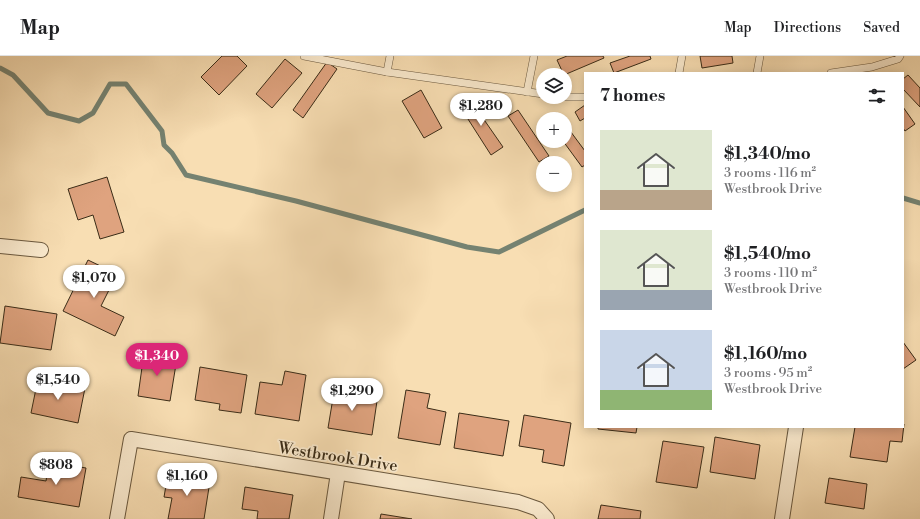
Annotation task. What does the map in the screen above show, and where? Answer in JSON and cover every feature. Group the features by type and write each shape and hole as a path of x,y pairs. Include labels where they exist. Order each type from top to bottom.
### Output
{"street":[{"path":"0,246 41,250"},
{"path":"782,519 796,428"},
{"name":"Westbrook Drive","path":"117,519 131,439 518,502 543,514"},
{"path":"331,519 338,473"}],"lane":[{"path":"304,56 387,72 536,93"},
{"path":"387,72 390,56"},
{"path":"527,92 534,56"},
{"path":"680,72 682,56"},
{"path":"757,72 760,56"},
{"path":"838,72 872,67 898,59 900,56"},
{"path":"572,97 584,97"}],"building":[{"path":"222,56 237,56 247,66 219,95 201,77"},
{"path":"567,56 603,56 604,58 572,72 572,68 561,68 557,60"},
{"path":"630,56 650,56 651,59 617,72 614,72 610,63"},
{"path":"700,56 732,56 733,63 702,68"},
{"path":"285,59 302,73 272,108 256,94"},
{"path":"327,62 337,69 303,118 293,110"},
{"path":"908,75 920,88 920,107 904,90 904,78"},
{"path":"421,90 442,128 424,138 402,101"},
{"path":"469,98 503,147 491,155 459,105"},
{"path":"584,106 584,119 580,121 575,112"},
{"path":"904,108 915,124 905,131 904,130"},
{"path":"518,110 536,137 536,148 544,148 549,156 536,156 536,158 508,116"},
{"path":"572,133 584,150 584,166 582,167 568,148 572,148"},
{"path":"107,177 124,232 100,239 93,215 78,220 68,189"},
{"path":"88,260 117,274 101,306 124,317 115,336 63,311"},
{"path":"5,306 57,314 51,350 0,343"},
{"path":"904,343 916,360 904,368"},
{"path":"144,353 177,358 170,401 138,396"},
{"path":"200,367 247,375 241,413 219,410 220,404 195,400"},
{"path":"285,371 306,375 299,421 255,414 260,382 282,385"},
{"path":"38,379 85,388 78,423 31,413"},
{"path":"335,386 354,389 353,397 377,401 372,435 328,428"},
{"path":"406,390 430,394 427,408 446,412 440,445 398,438"},
{"path":"459,413 509,421 503,456 454,448"},
{"path":"524,415 571,423 564,466 542,462 544,450 519,446"},
{"path":"598,428 637,428 636,433"},
{"path":"855,428 904,428 902,442 890,441 887,462 850,457"},
{"path":"715,437 760,445 755,479 710,472"},
{"path":"663,441 704,447 697,488 656,482"},
{"path":"49,462 86,468 79,507 18,497 21,477 46,481"},
{"path":"168,474 210,481 204,519 168,519 172,498 164,497"},
{"path":"829,478 867,484 864,509 825,503"},
{"path":"245,487 293,495 289,519 257,519 258,511 242,509"},
{"path":"601,505 641,511 640,519 598,519"},
{"path":"381,514 412,519 380,519"}],"waterway":[{"path":"0,68 13,75 48,113 79,121 93,113 110,84 126,84 162,131 164,145 172,153 186,175 296,201 467,247 499,252 584,210"},
{"path":"904,198 920,203"}]}
